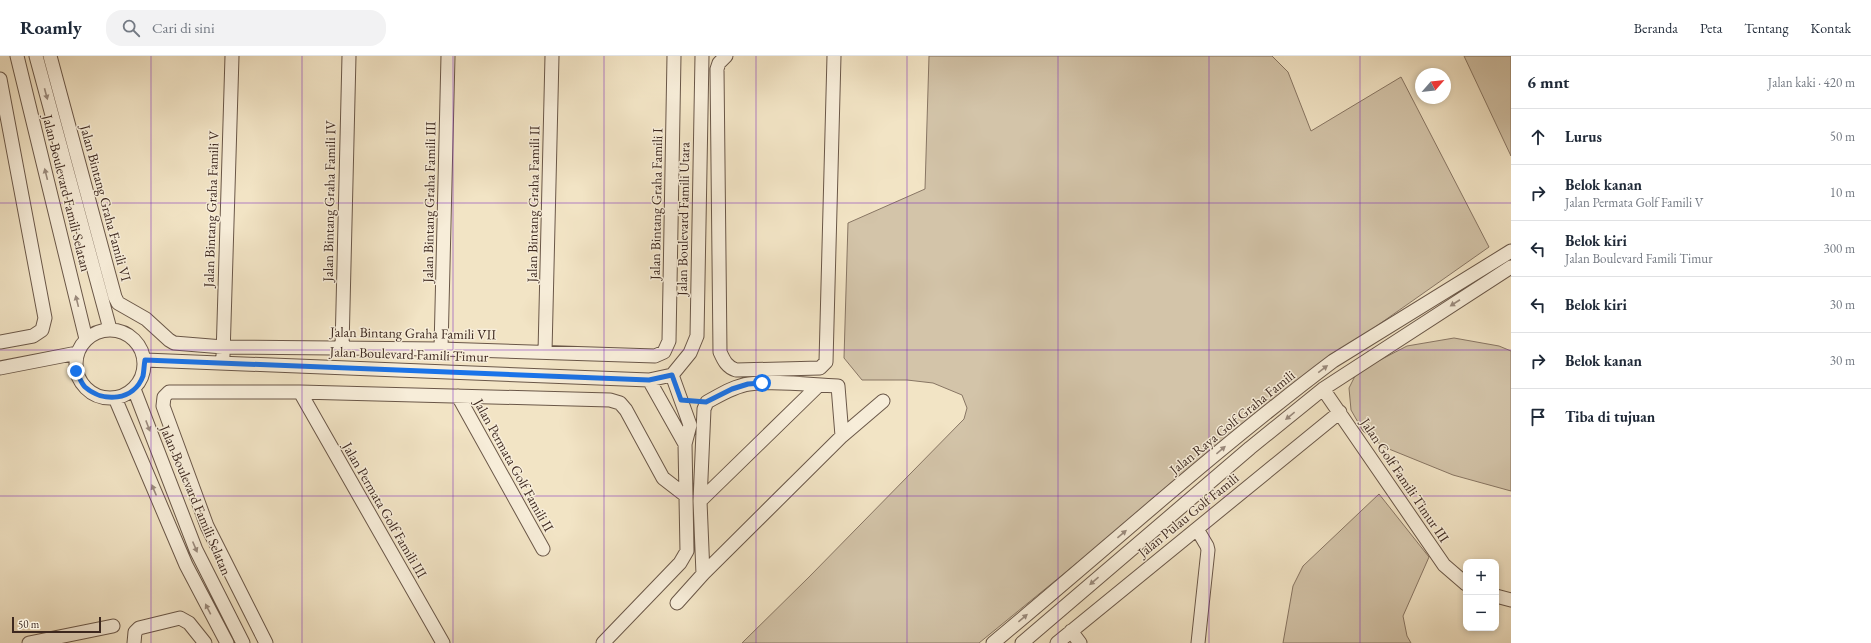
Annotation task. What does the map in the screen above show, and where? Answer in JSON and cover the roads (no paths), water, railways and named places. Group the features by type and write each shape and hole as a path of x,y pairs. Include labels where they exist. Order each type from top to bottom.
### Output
{"street":[{"name":"Jalan Boulevard Famili Selatan","path":"17,56 86,339"},
{"name":"Jalan Boulevard Famili Selatan","path":"36,56 110,329"},
{"name":"Jalan Bintang Graha Famili VI","path":"50,56 115,298 123,307 133,310 146,319 163,335"},
{"name":"Jalan Bintang Graha Famili V","path":"223,363 232,56"},
{"name":"Jalan Bintang Graha Famili IV","path":"342,348 349,56"},
{"name":"Jalan Bintang Graha Famili III","path":"441,349 448,56"},
{"name":"Jalan Bintang Graha Famili II","path":"546,352 552,56"},
{"name":"Jalan Bintang Graha Famili I","path":"664,352 669,341 674,56"},
{"name":"Jalan Boulevard Famili Utara","path":"672,375 690,353 697,336 702,56"},
{"path":"726,56 719,63 717,69 720,352 724,361 731,368 736,370 820,368 826,362 834,56"},
{"path":"0,79 45,318 42,330 33,336 0,342"},
{"name":"Jalan Raya Golf Graha Famili","path":"993,643 1240,434 1333,362 1511,251"},
{"path":"1022,643 1250,448 1323,389 1511,267"},
{"path":"1473,275 1480,287"},
{"path":"110,329 122,331 133,338 141,348 145,360 143,376 134,390 115,398 98,396 84,386 76,371 77,353 86,339 97,332 110,329"},
{"name":"Jalan Bintang Graha Famili VII","path":"163,335 174,343 223,347 441,349 655,356 664,352"},
{"path":"0,368 77,353"},
{"name":"Jalan Boulevard Famili Timur","path":"145,360 649,380 672,375"},
{"path":"603,643 680,563 687,551 685,444 690,427 672,375"},
{"path":"649,380 685,444"},
{"path":"681,400 706,402 732,389 748,384 838,386 842,436"},
{"path":"700,501 819,385"},
{"name":"Jalan Golf Famili Timur III","path":"1323,389 1444,565 1463,581"},
{"name":"Jalan Boulevard Famili Selatan","path":"134,390 196,550 243,643"},
{"path":"266,643 208,526 163,406 164,397 169,392 300,392 610,400 620,403 626,410 663,478 685,495"},
{"name":"Jalan Permata Golf Famili III","path":"300,392 442,643"},
{"name":"Jalan Permata Golf Famili II","path":"458,396 543,549"},
{"path":"115,398 186,565 226,643"},
{"path":"677,604 703,574 842,436 883,401"},
{"path":"703,574 700,501 703,420 706,402"},
{"name":"Jalan Pulau Golf Famili","path":"1057,643 1340,412"},
{"path":"1240,434 1250,448"},
{"path":"1197,529 1208,550 1198,643"},
{"path":"1499,597 1511,600"},
{"path":"134,643 133,637 139,628 180,618 189,624 205,643"},
{"path":"29,643 113,626"},
{"path":"1071,631 1080,643"}]}
